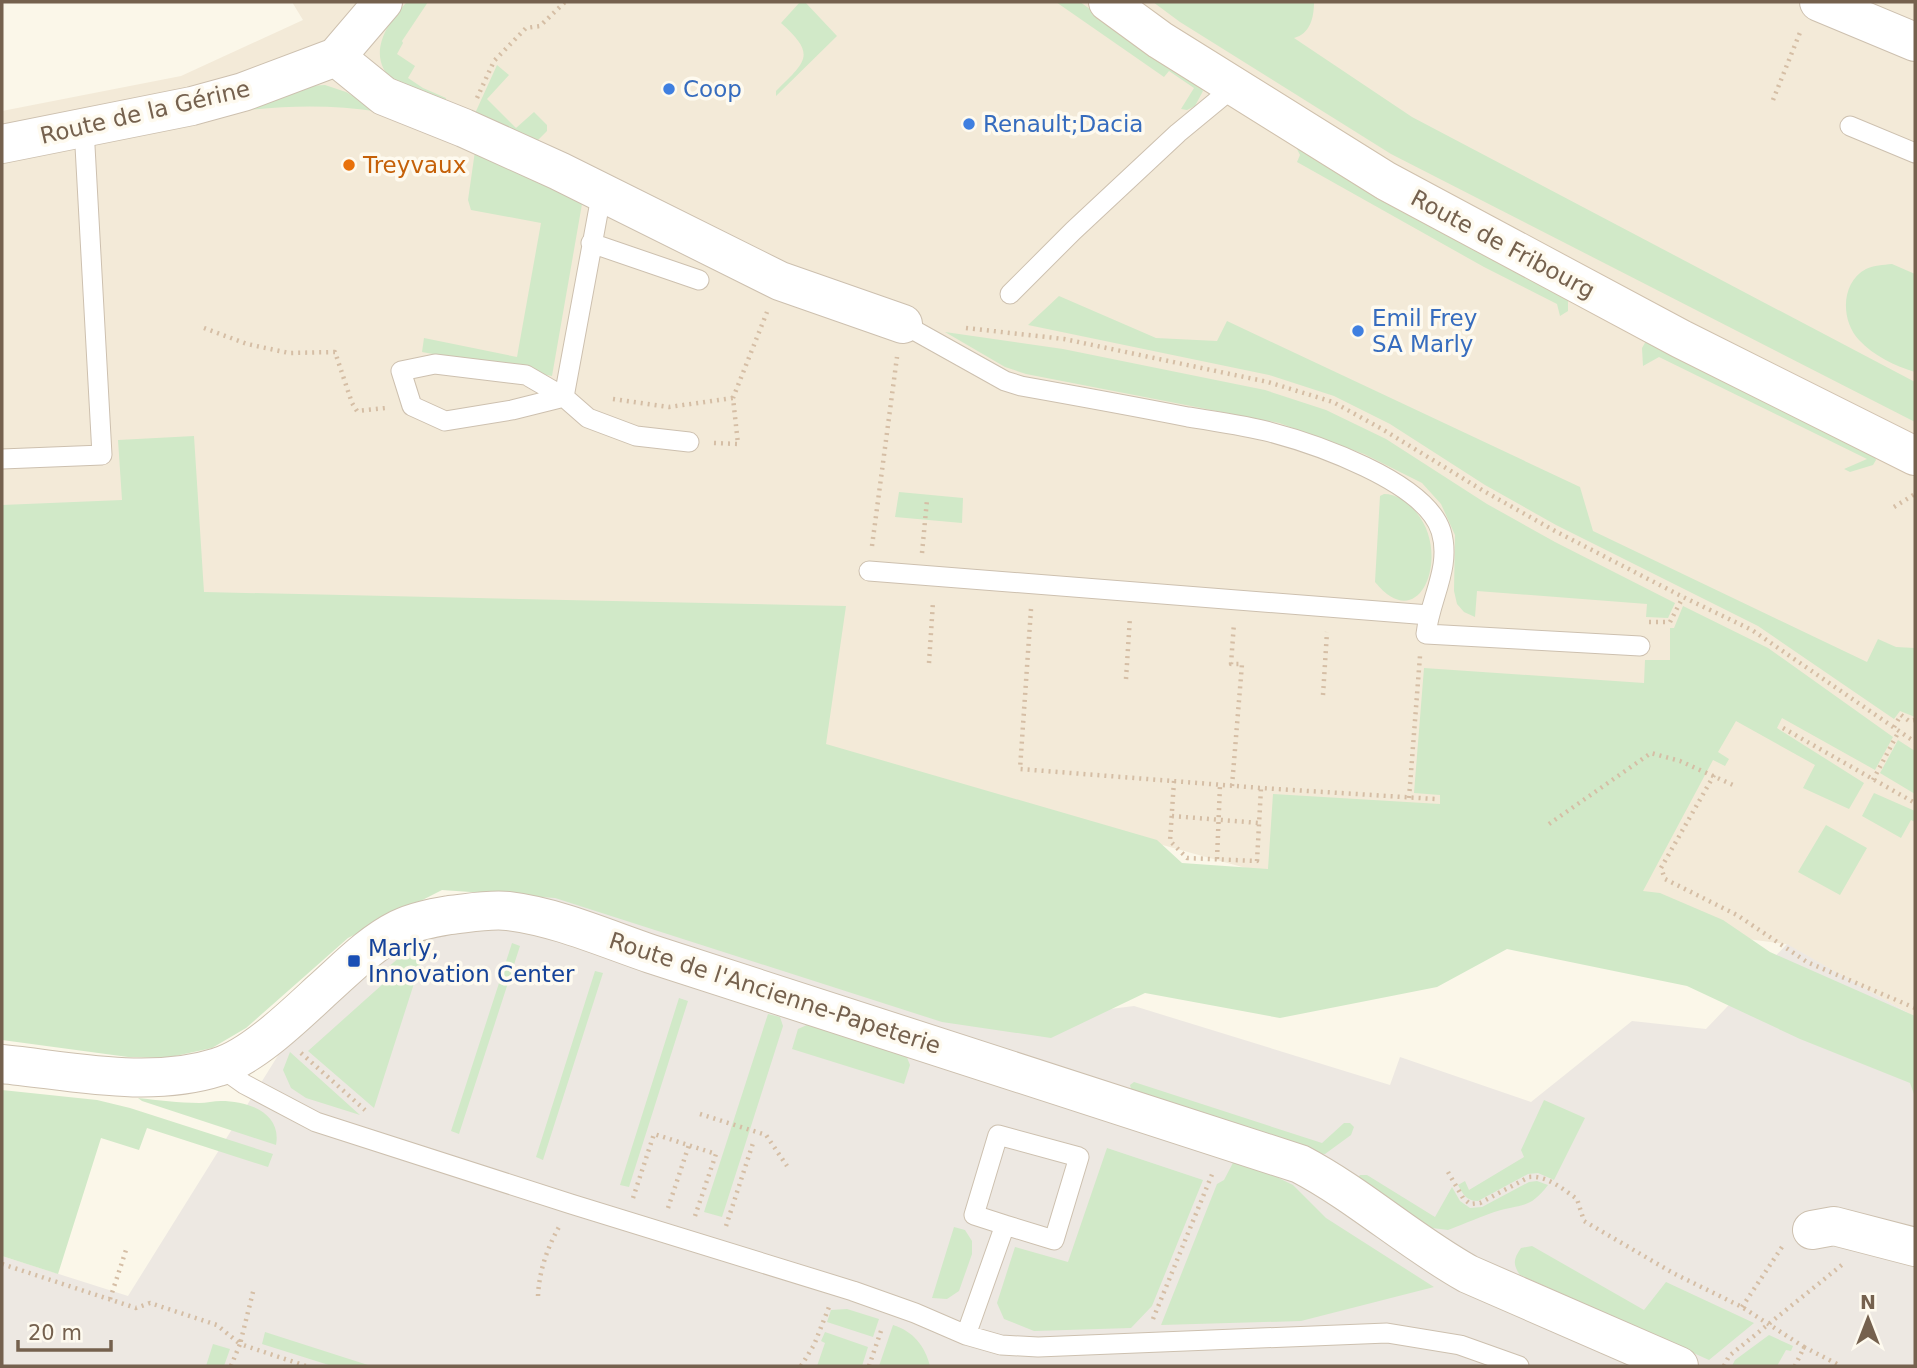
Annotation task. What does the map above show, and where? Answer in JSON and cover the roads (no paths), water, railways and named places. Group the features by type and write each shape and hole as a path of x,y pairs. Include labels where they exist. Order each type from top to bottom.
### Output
{"street":[{"name":"Route de la Gérine","path":"2,144 192,106 243,92 336,57 383,2"},
{"name":"Route de Fribourg","path":"1108,2 1160,40 1386,181 1681,339 1915,456"},
{"path":"1811,14 1915,42"},
{"path":"336,57 384,96 449,122 602,191 900,340"},
{"name":"Route de l'Ancienne-Papeterie","path":"2,1064 105,1075 172,1078 220,1067 250,1050 290,1020 354,961 399,929 435,917 506,911 556,921 741,984 1300,1164 1468,1274 1679,1366"},
{"path":"1812,1230 1834,1226 1915,1247"}],"lane":[{"path":"1010,294 1178,133 1234,86"},
{"path":"1850,126 1915,153"},
{"path":"2,459 102,455 84,128"},
{"path":"565,397 602,191"},
{"path":"591,243 699,280"},
{"path":"900,340 1021,386 1266,431 1322,449 1369,469 1404,488 1422,501 1433,514 1444,545 1441,582 1429,615 1426,634 1640,646"},
{"path":"565,397 512,410 445,421 412,405 401,371 435,364 526,376 565,397 588,418 636,436 688,442"},
{"path":"869,571 1429,615"},
{"path":"220,1067 244,1084 316,1122 842,1288 966,1335 1001,1345 1038,1347 1387,1333 1460,1345 1520,1366"},
{"path":"999,1135 1079,1157 1054,1240 1005,1225 974,1215 999,1135"},
{"path":"966,1335 1005,1225"}],"place":[{"name":"Coop","path":"669,89"},
{"name":"Renault;Dacia","path":"969,124"},
{"name":"Treyvaux","path":"349,165"},
{"name":"Emil Frey SA Marly","path":"1358,331"},
{"name":"Marly, Innovation Center","path":"354,961"}]}
